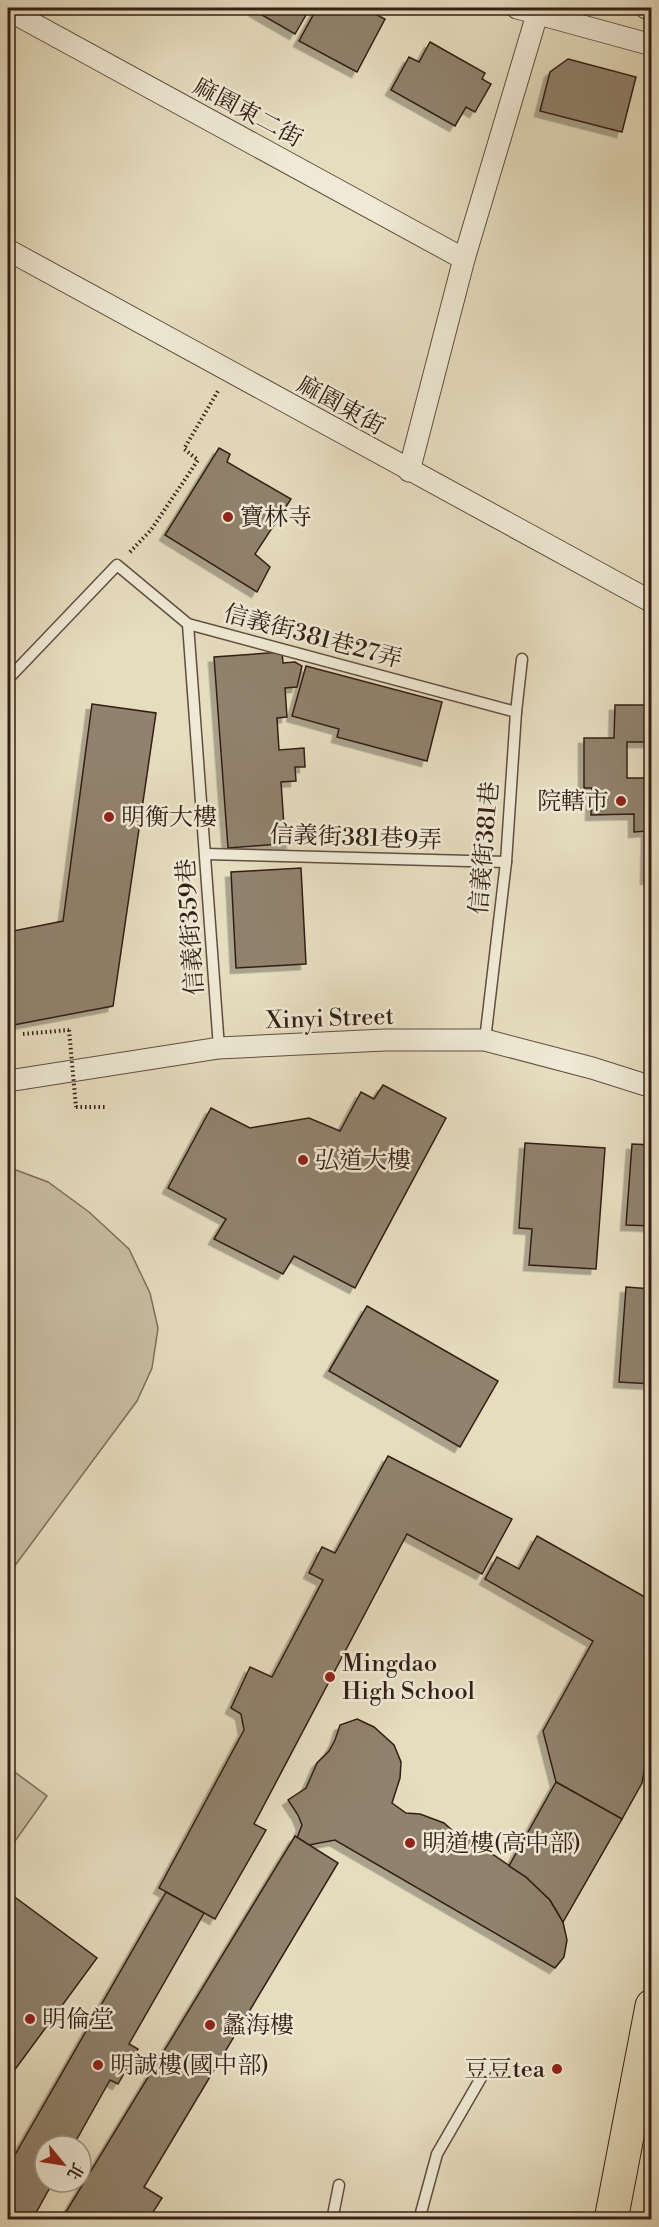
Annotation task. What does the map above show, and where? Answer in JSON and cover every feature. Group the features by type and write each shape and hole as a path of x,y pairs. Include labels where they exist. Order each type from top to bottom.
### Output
{"main road":[{"path":"611,2220 651,2006"}],"street":[{"path":"646,8 651,9"},
{"name":"麻園東二街","path":"8,10 464,258"},
{"path":"409,471 531,10 651,45"},
{"name":"麻園東街","path":"8,250 651,602"},
{"name":"Xinyi Street","path":"8,1081 219,1048 385,1040 485,1040 592,1068 651,1087"}],"lane":[{"name":"信義街381巷27弄","path":"117,566 188,624 516,712"},
{"path":"8,680 117,566"},
{"name":"信義街359巷","path":"188,624 219,1048"},
{"name":"信義街381巷","path":"485,1040 506,862 522,658"},
{"name":"信義街381巷9弄","path":"206,854 506,862"},
{"path":"419,2220 437,2154 489,2064"},
{"path":"332,2220 339,2185"}],"path":[{"path":"117,566 152,530 198,460 184,449 230,373"},
{"path":"23,1034 69,1030 76,1107 106,1107"}],"shaded area":[{"path":"8,1167 48,1182 89,1212 129,1249 150,1293 158,1328 152,1368 137,1401 8,1575"},
{"path":"8,1767 47,1796 8,1851"}],"building":[{"path":"257,8 310,8 295,34 255,11"},
{"path":"317,8 364,8 385,19 357,72 299,41"},
{"path":"430,42 485,73 482,79 491,84 475,112 466,107 455,126 391,90 409,57 419,62"},
{"path":"568,59 636,77 622,132 540,111 550,72"},
{"name":"寶林寺","path":"219,448 230,454 227,462 291,499 255,554 270,567 257,592 165,535"},
{"path":"282,652 283,663 295,662 302,666 297,687 285,688 287,717 277,718 279,750 304,748 305,767 295,767 296,781 281,782 284,826 290,826 292,843 228,848 214,657"},
{"path":"306,666 442,702 427,761 337,737 339,729 292,716"},
{"name":"明衡大樓","path":"92,704 156,713 113,1006 8,1026 8,932 63,921"},
{"name":"院轄市","path":"615,705 652,705 652,742 627,742 627,778 652,778 652,879 646,879 647,831 634,832 634,814 591,815 592,788 584,788 584,738 614,738"},
{"path":"301,868 306,964 236,968 231,872"},
{"name":"弘道大樓","path":"383,1085 446,1118 355,1288 294,1256 283,1274 214,1239 226,1219 168,1188 211,1108 250,1128 309,1118 340,1131 361,1092 374,1099"},
{"path":"525,1143 605,1148 596,1269 529,1265 532,1229 519,1228"},
{"path":"632,1144 652,1145 652,1226 626,1225"},
{"path":"626,1287 652,1289 652,1384 619,1382"},
{"path":"367,1306 498,1381 460,1447 329,1371"},
{"path":"388,1456 512,1519 482,1574 407,1534 254,1824 266,1830 215,1919 159,1888 244,1730 241,1714 231,1708 250,1667 272,1677 323,1580 309,1573 322,1547 335,1553"},
{"path":"537,1536 652,1601 652,1723 642,1783 622,1819 556,1782 543,1731 593,1641 485,1579 497,1557 519,1569"},
{"name":"明道樓(高中部)","path":"357,1719 374,1727 394,1745 401,1762 400,1778 392,1803 406,1813 420,1814 444,1823 454,1832 479,1838 485,1849 526,1877 550,1900 563,1922 567,1940 564,1957 555,1968 335,1840 309,1845 297,1838 302,1825 288,1800 306,1788 317,1763 329,1751 335,1740 340,1725"},
{"path":"556,1782 622,1819 563,1922 550,1900 526,1877 509,1866"},
{"name":"蠡海樓","path":"295,1836 338,1863 144,2187 162,2198 148,2220 61,2220 77,2194 93,2194 93,2167"},
{"name":"明倫堂","path":"8,1892 97,1958 8,2079"},
{"name":"明誠樓(國中部)","path":"166,1892 204,1913 129,2044 138,2049 118,2084 110,2080 80,2134 33,2134 33,2194 46,2194 32,2220 23,2220 8,2211 8,2167"}],"place":[{"name":"寶林寺","path":"228,517"},
{"name":"院轄市","path":"621,801"},
{"name":"明衡大樓","path":"109,817"},
{"name":"弘道大樓","path":"303,1160"},
{"name":"Mingdao High School","path":"330,1677"},
{"name":"明道樓(高中部)","path":"410,1843"},
{"name":"明倫堂","path":"30,2019"},
{"name":"蠡海樓","path":"210,2025"},
{"name":"明誠樓(國中部)","path":"98,2065"},
{"name":"豆豆tea","path":"557,2069"}]}
